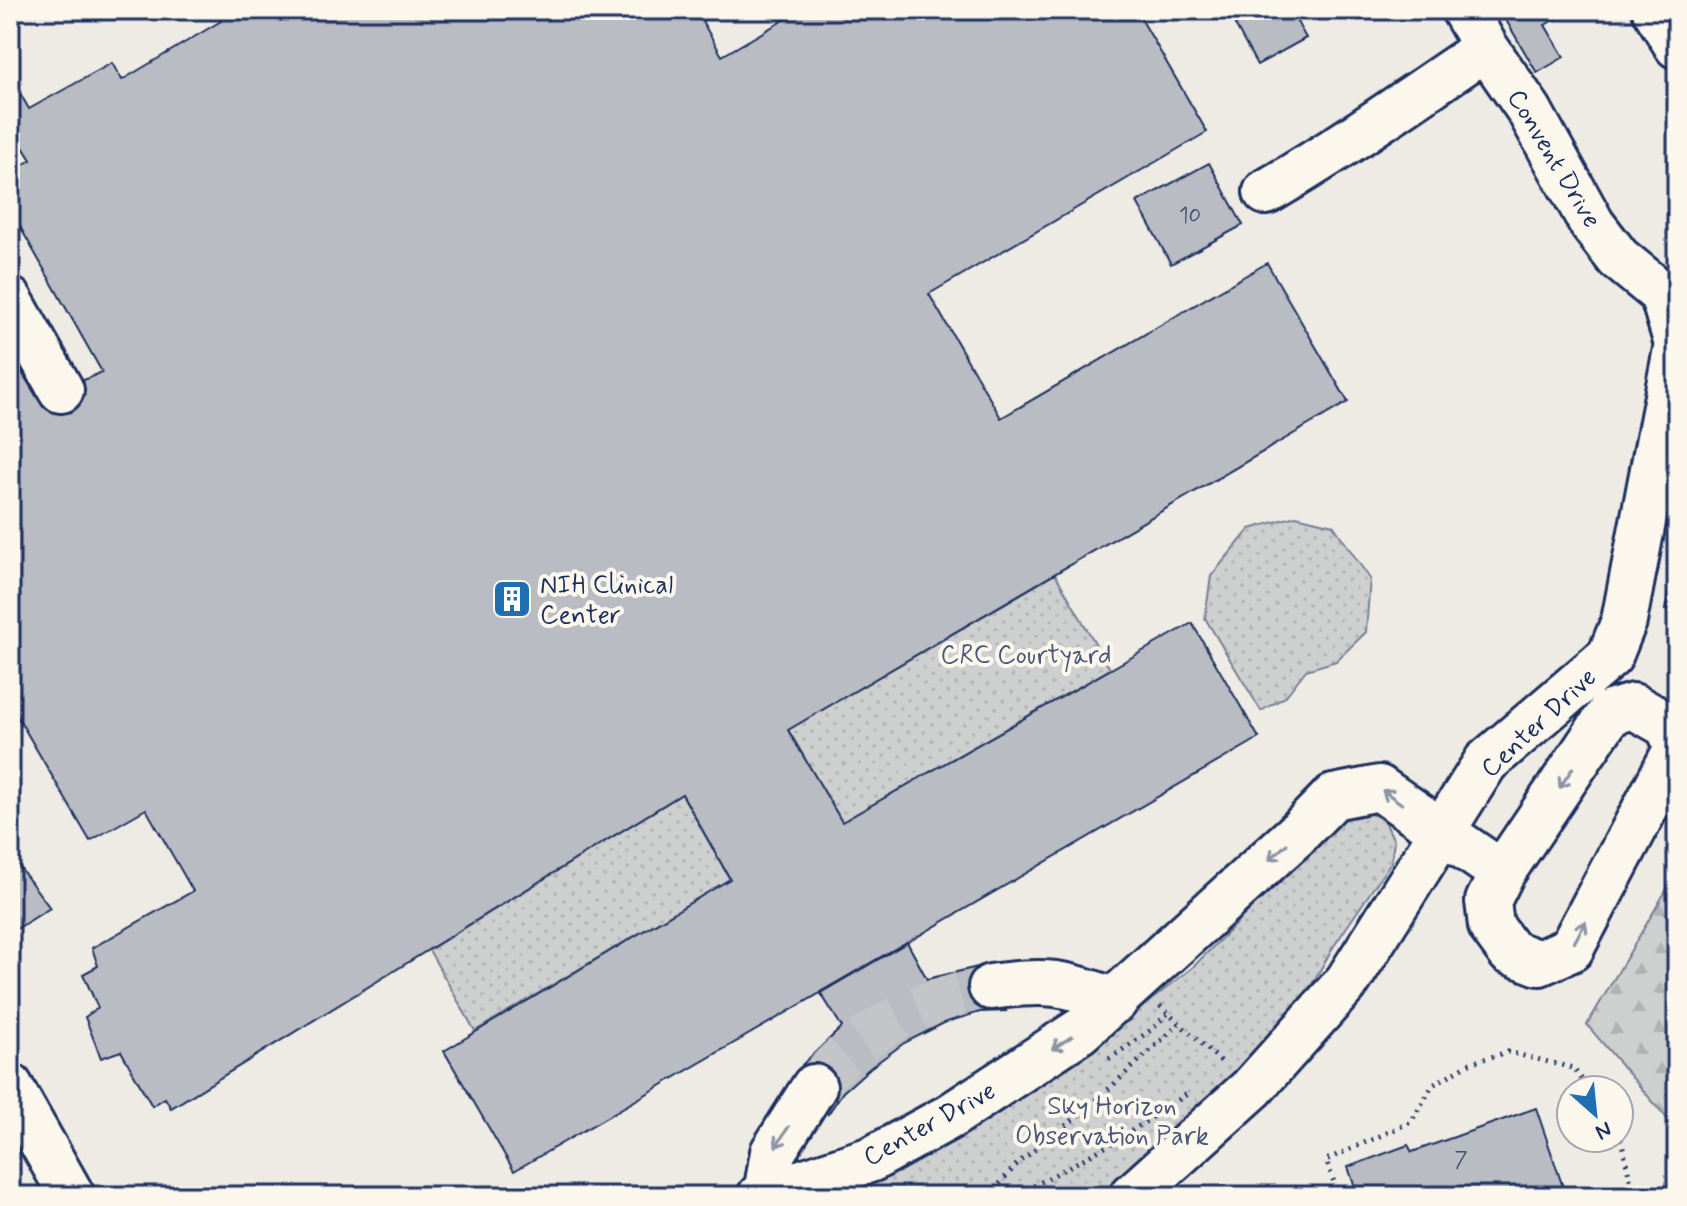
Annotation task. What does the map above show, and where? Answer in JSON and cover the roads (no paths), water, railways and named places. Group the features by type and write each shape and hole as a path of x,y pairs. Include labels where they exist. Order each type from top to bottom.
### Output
{"street":[{"name":"Convent Drive","path":"1464,10 1529,110 1592,224 1618,258 1669,292"},
{"path":"1655,10 1677,46"},
{"path":"1266,192 1335,152 1399,105 1486,48"},
{"name":"Center Drive","path":"1132,1196 1252,1088 1347,982 1486,762 1610,656 1624,621 1677,344 1669,292"},
{"path":"10,300 61,390"},
{"path":"1633,706 1667,725 1677,746 1571,949 1539,963 1510,952 1491,926 1488,901 1502,873 1610,713 1633,706"},
{"name":"Center Drive","path":"763,1195 872,1159 936,1124 1134,1000 1333,797 1379,788 1442,834"},
{"path":"1442,834 1502,873"},
{"path":"991,987 1044,981 1134,1000"},
{"path":"10,1086 72,1196"},
{"path":"763,1195 773,1152 814,1087"}],"tunnel":[{"path":"814,1087 851,1050 893,1020 940,1000 991,987"}],"place":[{"name":"NIH Clinical Center","path":"512,599"}],"park label":[{"name":"CRC Courtyard","path":"1026,654"},
{"name":"Sky Horizon Observation Park","path":"1112,1120"}]}
